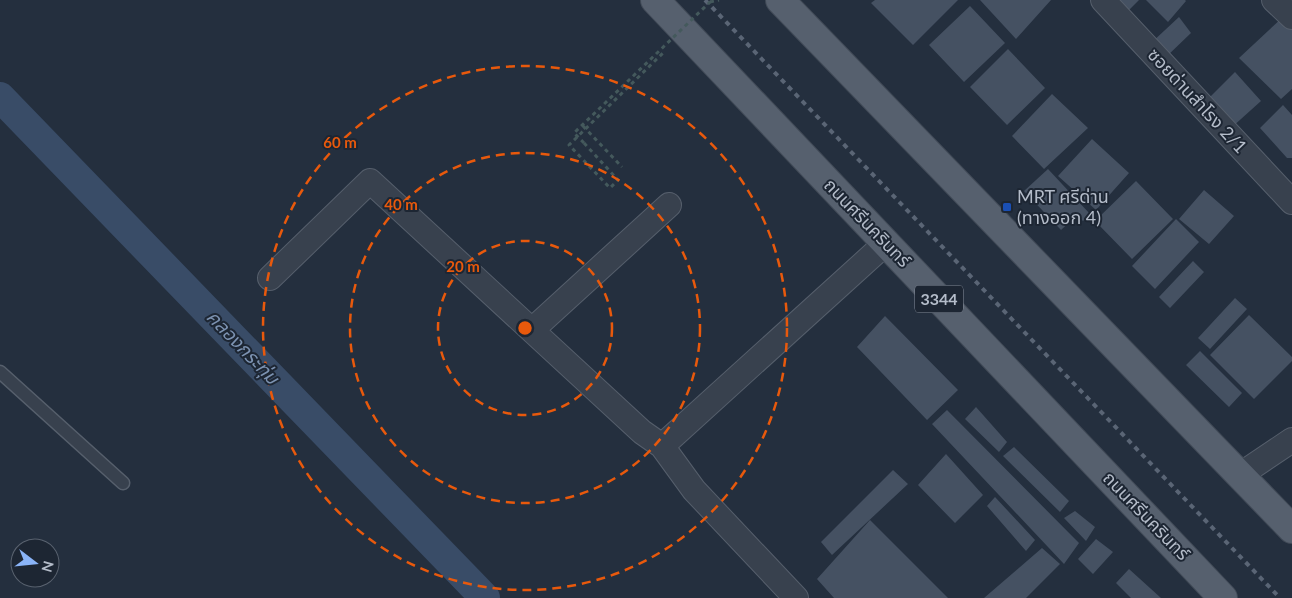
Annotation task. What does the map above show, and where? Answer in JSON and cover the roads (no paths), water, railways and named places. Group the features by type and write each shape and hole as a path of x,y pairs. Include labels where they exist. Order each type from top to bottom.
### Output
{"main road":[{"name":"ถนนศรีนครินทร์","path":"655,0 1223,598"},
{"path":"780,0 1292,529"}],"street":[{"name":"ซอยด่านสำโรง 2/1","path":"1103,0 1292,202"},
{"path":"1274,0 1292,17"},
{"path":"270,278 370,182 642,432 662,446 694,490 796,598"},
{"path":"532,330 670,205"},
{"path":"662,446 886,243"},
{"path":"1240,475 1292,440"}],"lane":[{"path":"0,372 123,483"}],"waterway":[{"name":"คลองกระทุ่ม","path":"0,97 485,598"}],"railway":[{"path":"705,0 1280,598"}],"place":[{"name":"MRT ศรีด่าน (ทางออก 4)","path":"1007,207"}]}
